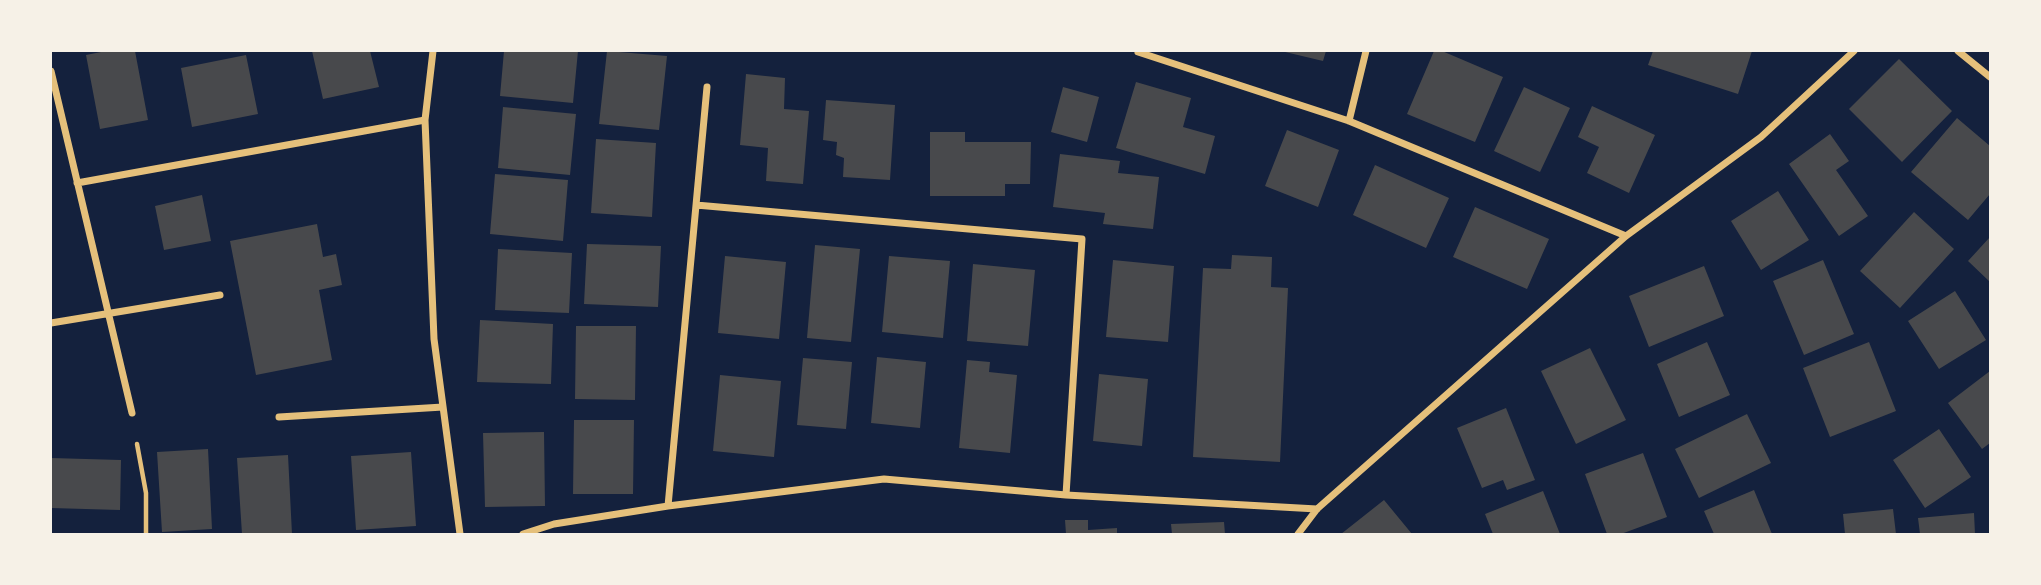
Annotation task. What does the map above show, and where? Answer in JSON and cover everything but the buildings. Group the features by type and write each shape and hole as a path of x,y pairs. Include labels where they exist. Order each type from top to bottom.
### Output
{"street":[{"path":"433,51 425,120 434,339 460,534"},
{"path":"1349,121 1366,51"},
{"path":"1298,534 1317,509 1626,236 1760,137 1854,51"},
{"path":"1958,51 1990,77"},
{"path":"1138,52 1349,121 1626,236"},
{"path":"51,71 132,412"},
{"path":"668,506 707,87"},
{"path":"77,183 425,120"},
{"path":"696,205 1082,239 1066,495"},
{"path":"51,323 220,295"},
{"path":"279,417 443,407"},
{"path":"523,534 554,524 668,506 884,479 1066,495 1317,509"}],"path":[{"path":"132,412 146,493 146,534"}]}
